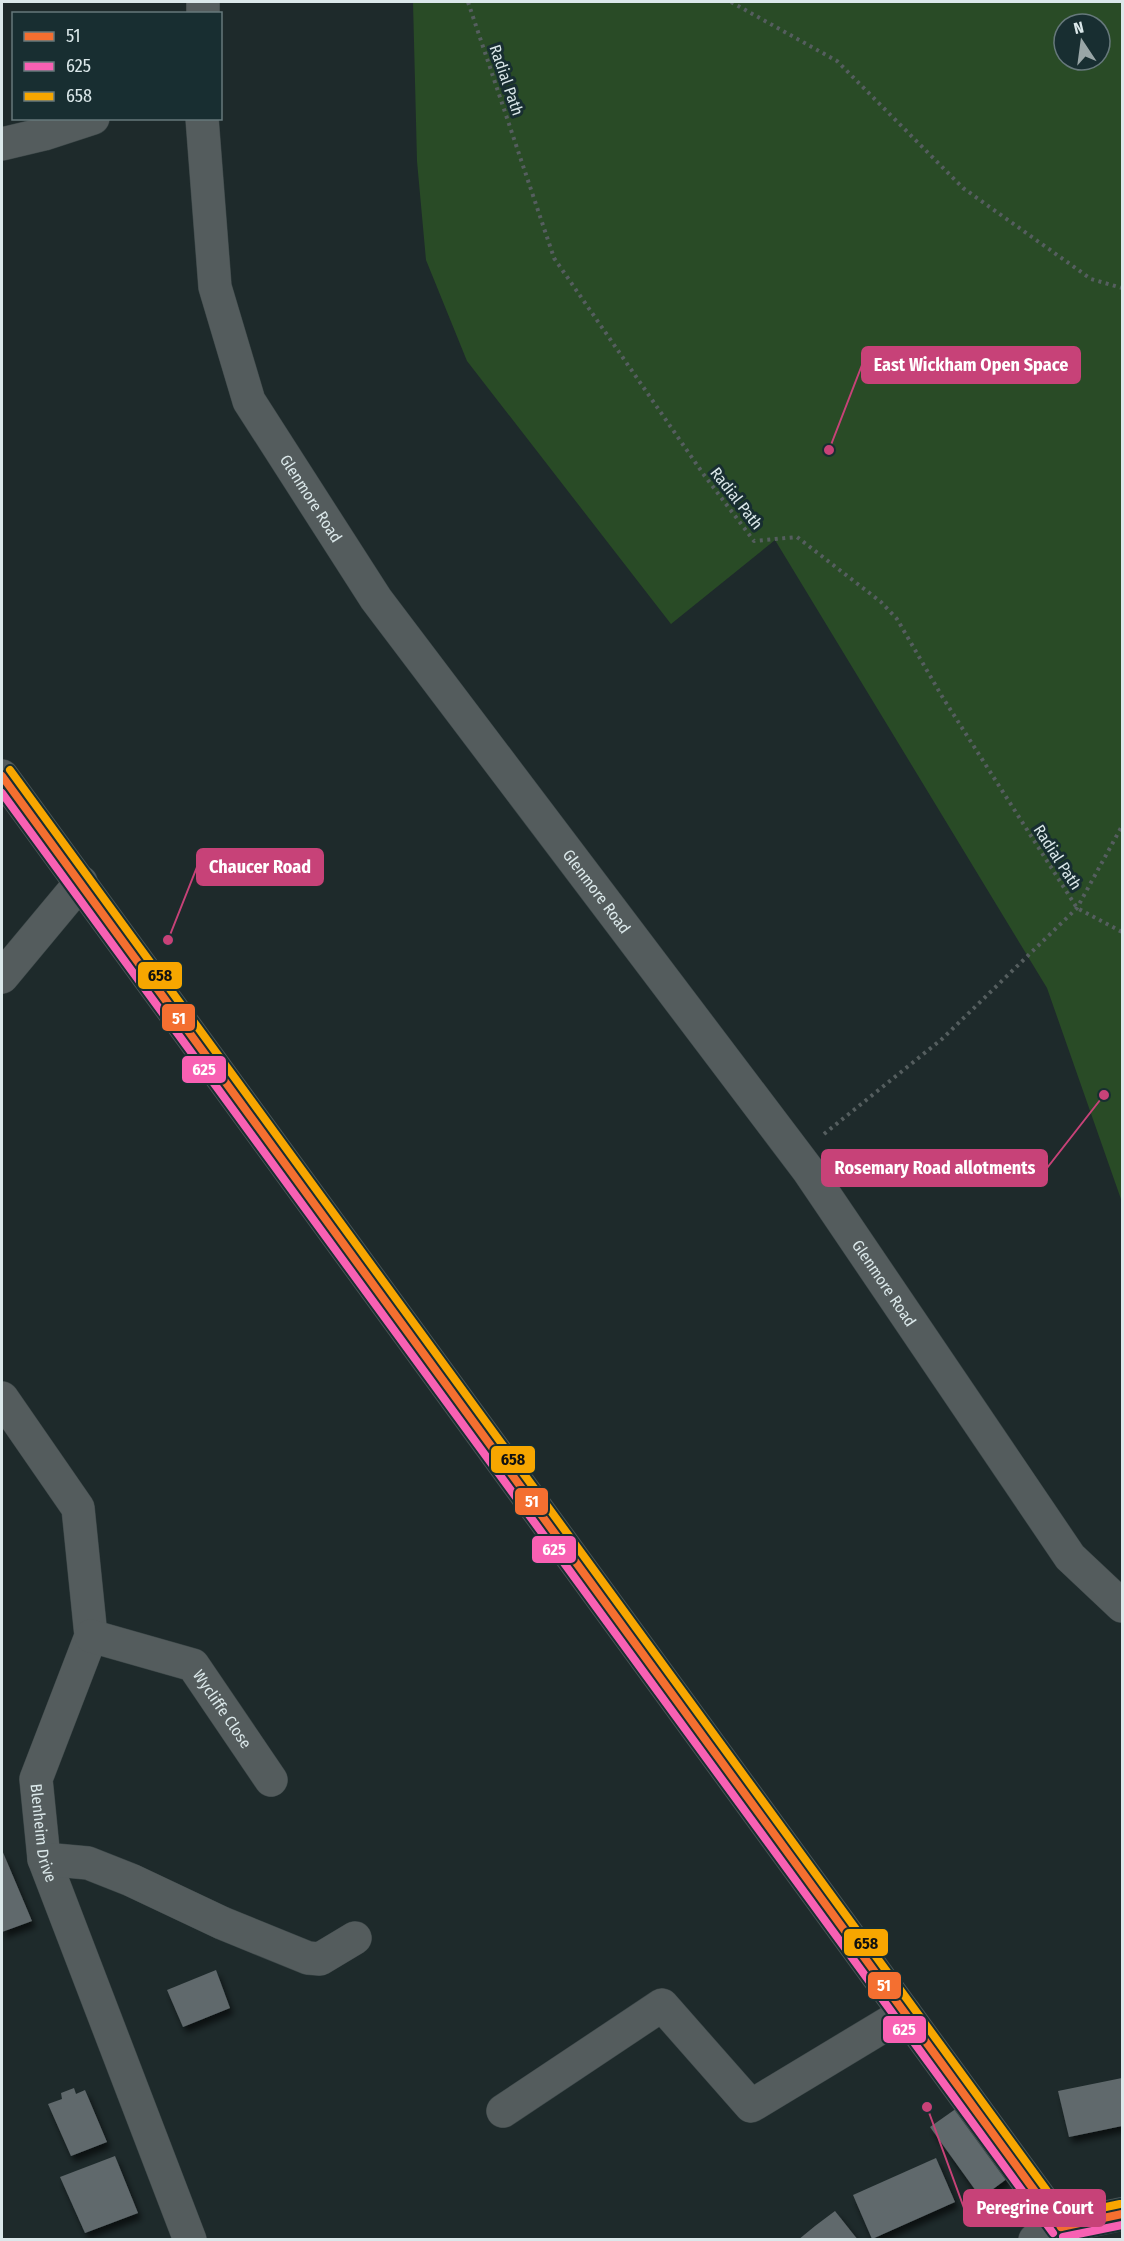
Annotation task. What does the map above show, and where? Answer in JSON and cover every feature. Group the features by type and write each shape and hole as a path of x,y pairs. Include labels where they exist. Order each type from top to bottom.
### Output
{"street":[{"path":"2,144 44,135 87,120"},
{"name":"Glenmore Road","path":"202,120 215,287 249,400 375,599 797,1156 1070,1557 1122,1606"},
{"path":"2,776 905,2013 1048,2233 1122,2214"},
{"path":"2,977 81,882"},
{"name":"Blenheim Drive","path":"2,1398 78,1508 91,1636 36,1779 44,1859 190,2240"},
{"name":"Wycliffe Close","path":"91,1636 193,1665 272,1780"},
{"path":"44,1859 88,1863 131,1880 222,1923 308,1958 320,1959 356,1938"},
{"path":"503,2111 662,2005 751,2106 905,2013"}],"path":[{"name":"Radial Path","path":"468,2 554,258 704,475 754,541 797,537 881,602 897,619 943,698 1077,908 1122,932"},
{"path":"731,2 837,61 963,188 1091,279 1122,288"},
{"path":"797,1156 942,1039 1077,908 1122,825"}],"green space":[{"path":"413,2 1122,2 1122,1202 1047,988 775,540 671,624 467,361 426,260 417,161"}],"building":[{"path":"2,1850 32,1921 2,1932"},
{"path":"216,1970 230,2008 183,2027 167,1990"},
{"path":"1122,2078 1122,2126 1069,2137 1058,2091"},
{"path":"74,2088 76,2094 85,2090 107,2142 71,2156 48,2104 62,2099 61,2093"},
{"path":"957,2108 1008,2178 981,2198 930,2127"},
{"path":"115,2156 138,2213 85,2233 60,2177"},
{"path":"936,2158 955,2202 872,2239 853,2195"},
{"path":"835,2211 858,2240 798,2240 815,2226"}],"transit line":[{"name":"658","path":"10,770 1069,2221"},
{"name":"51","path":"2,776 1061,2227"},
{"name":"625","path":"2,793 1053,2233"},
{"name":"658","path":"1059,2217 1120,2204"},
{"name":"51","path":"1061,2227 1122,2214"},
{"name":"625","path":"1063,2237 1122,2225"}],"place":[{"name":"East Wickham Open Space","path":"829,450"},
{"name":"Chaucer Road","path":"168,940"},
{"name":"Rosemary Road allotments","path":"1104,1095"},
{"name":"Peregrine Court","path":"927,2107"}]}
